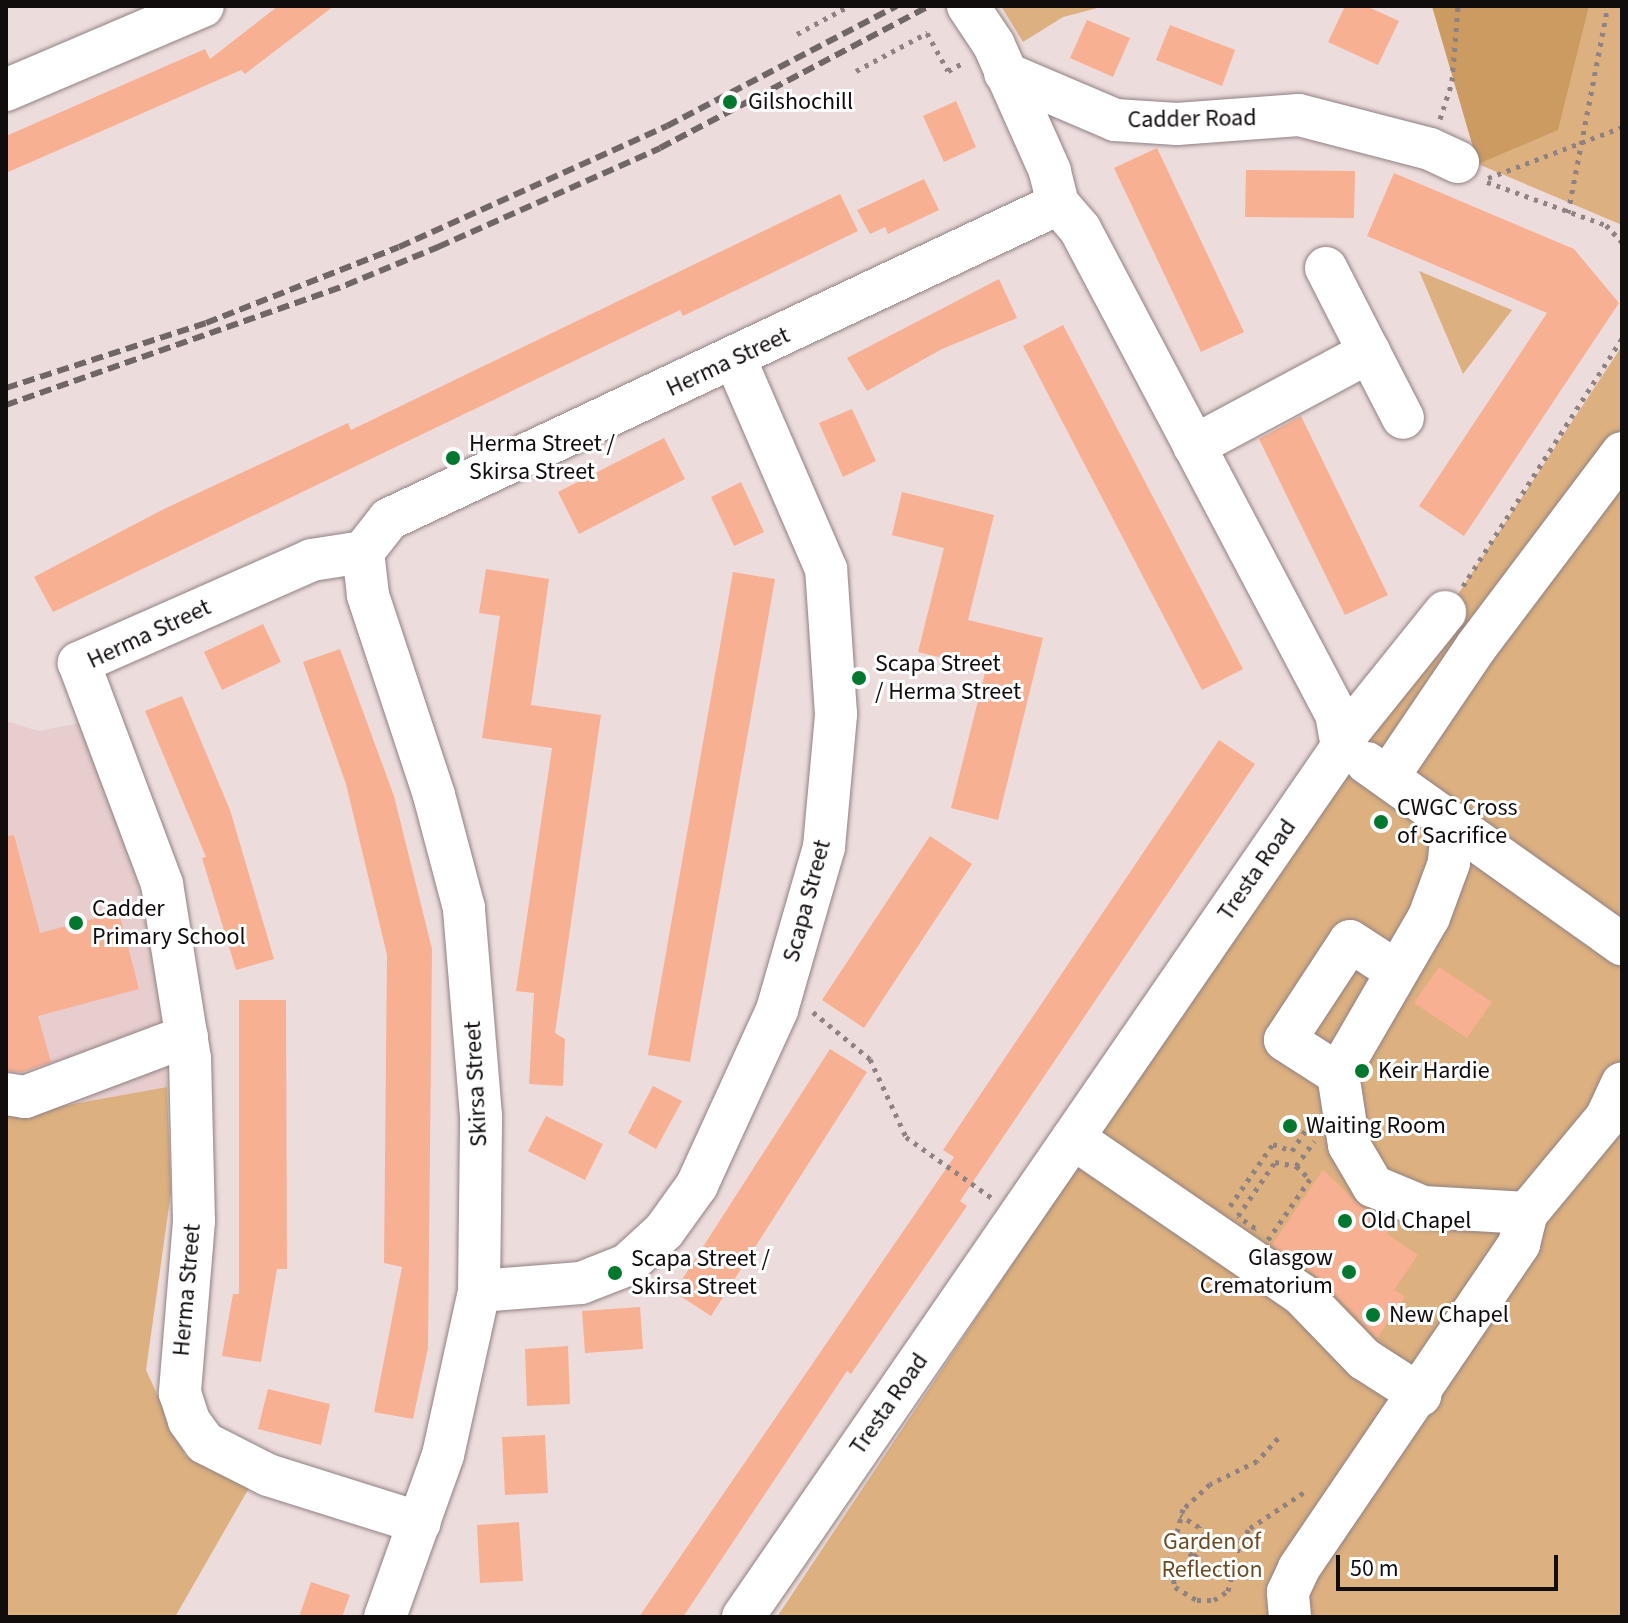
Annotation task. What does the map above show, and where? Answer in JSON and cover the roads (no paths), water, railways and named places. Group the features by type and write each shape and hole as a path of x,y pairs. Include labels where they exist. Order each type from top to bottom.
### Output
{"street":[{"path":"6,90 135,19 203,6"},
{"path":"968,6 999,59 1050,171 1058,204 1080,229 1336,714 1343,743 1452,826 1622,944"},
{"name":"Cadder Road","path":"999,59 1115,120 1177,124 1299,115 1444,155"},
{"name":"Herma Street","path":"420,1523 268,1475 205,1443 189,1421 180,1393 194,1221 187,1036 162,884 79,663 312,560 363,552 389,519 735,359 1058,204"},
{"path":"1326,268 1403,418"},
{"path":"1194,446 1369,352"},
{"name":"Scapa Street","path":"479,1291 581,1283 627,1265 664,1231 697,1185 782,993 824,847 836,714 826,569 735,359"},
{"path":"1388,777 1476,647 1622,453"},
{"name":"Skirsa Street","path":"363,552 368,595 434,795 464,908 481,1116 479,1291 443,1455 385,1617"},
{"name":"Tresta Road","path":"743,1617 1343,743 1445,612"},
{"path":"1452,826 1449,863 1429,917 1338,1074 1349,1145 1373,1186 1423,1207 1527,1213"},
{"path":"1338,1074 1285,1040 1350,941 1396,971"},
{"path":"6,1094 25,1097 187,1036"},
{"path":"1290,1617 1288,1592 1299,1568 1420,1395 1519,1244 1527,1213 1606,1118 1622,1083"},
{"path":"1073,1138 1301,1294 1364,1359 1420,1395"}],"railway":[{"path":"6,388 206,323 399,247 667,126 897,6"},
{"path":"6,405 346,285 438,247 660,148 929,6"}],"place":[{"name":"Gilshochill","path":"730,102"},
{"name":"Herma Street / Skirsa Street","path":"453,458"},
{"name":"Scapa Street / Herma Street","path":"859,678"},
{"name":"CWGC Cross of Sacrifice","path":"1381,822"},
{"name":"Cadder Primary School","path":"76,923"},
{"name":"Keir Hardie","path":"1362,1071"},
{"name":"Waiting Room","path":"1290,1126"},
{"name":"Old Chapel","path":"1345,1221"},
{"name":"Glasgow Crematorium","path":"1349,1272"},
{"name":"Scapa Street / Skirsa Street","path":"615,1273"},
{"name":"New Chapel","path":"1373,1315"}],"park label":[{"name":"Garden of Reflection","path":"1212,1556"}]}
